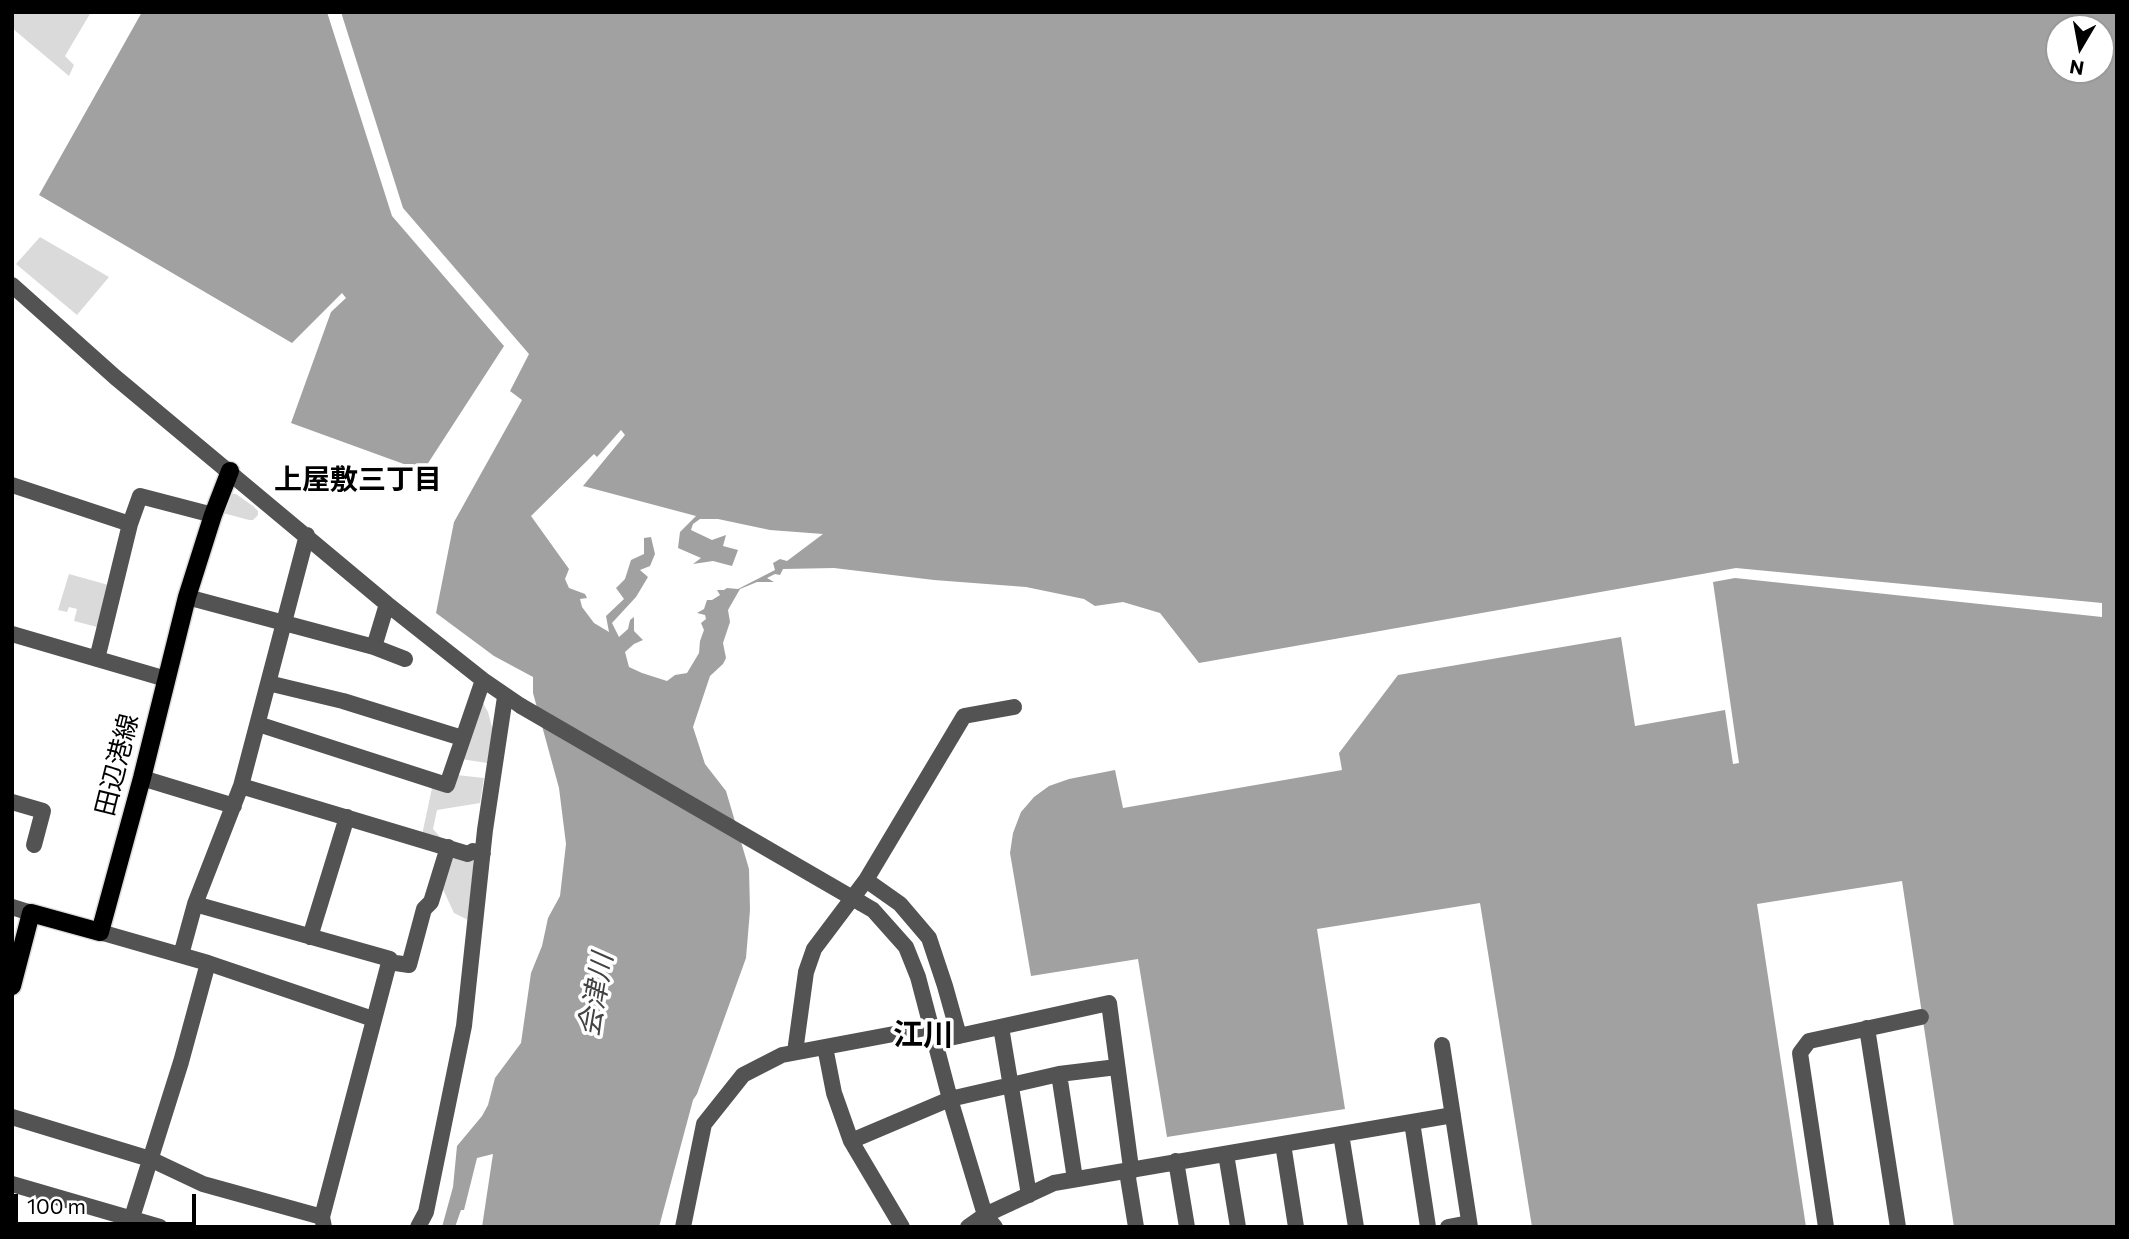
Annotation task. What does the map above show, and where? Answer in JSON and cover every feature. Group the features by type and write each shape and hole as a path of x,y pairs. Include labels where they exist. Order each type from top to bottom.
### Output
{"main road":[{"name":"田辺港線","path":"100,932 187,597 230,471"},
{"path":"12,986 31,913 100,932"}],"street":[{"path":"12,285 115,377 387,604 505,697 873,910 906,947 918,977 950,1099 990,1221"},
{"path":"12,485 130,524"},
{"path":"97,659 130,524 141,496 213,515"},
{"path":"181,955 195,904 241,786 307,536"},
{"path":"187,597 374,647 405,659"},
{"path":"374,647 387,604"},
{"path":"12,635 166,679"},
{"path":"258,724 447,785 483,680"},
{"path":"268,683 343,701 462,737"},
{"path":"418,1227 426,1212 464,1026 483,853 505,697"},
{"path":"795,1052 806,972 814,949 866,880 964,716 1014,707"},
{"path":"142,778 234,806"},
{"path":"241,786 468,854 473,851 483,853"},
{"path":"12,802 43,811 34,845"},
{"path":"310,937 347,817"},
{"path":"389,962 409,965 424,909 431,902 449,847"},
{"path":"866,880 900,904 929,938 959,1036"},
{"path":"12,1118 150,1159 203,1184 323,1222 390,959 195,904"},
{"path":"12,907 31,913"},
{"path":"100,932 208,963 373,1019"},
{"path":"130,1223 181,1062 208,963"},
{"path":"683,1227 704,1125 743,1075 782,1055 795,1052 934,1034 959,1036 1109,1003 1136,1227"},
{"path":"1826,1227 1800,1053 1809,1041 1921,1017"},
{"path":"1001,1027 1029,1195"},
{"path":"1867,1028 1898,1227"},
{"path":"1442,1045 1469,1225 1448,1227"},
{"path":"825,1047 834,1093 850,1141 902,1227"},
{"path":"850,1141 950,1099 1059,1074 1117,1067"},
{"path":"1059,1074 1075,1179"},
{"path":"968,1227 990,1221 1029,1195 1054,1183 1453,1115"},
{"path":"1412,1122 1428,1227"},
{"path":"1341,1134 1356,1227"},
{"path":"1283,1144 1296,1227"},
{"path":"1226,1154 1238,1227"},
{"path":"1176,1161 1187,1227"},
{"path":"12,1184 130,1223 160,1227"}],"shaded area":[{"path":"12,12 91,12 65,56 74,65 69,76 12,28"},
{"path":"40,237 109,277 77,315 16,264"},
{"path":"229,494 236,494 253,506 258,515 249,520 223,513 221,510"},
{"path":"69,574 112,586 101,628 74,621 77,609 69,607 67,612 58,610"},
{"path":"483,703 493,731 487,763 461,759"},
{"path":"457,775 484,778 480,803 437,810 433,829 441,838 422,835 432,788"},
{"path":"451,854 474,858 468,920 454,913 441,885"}],"water":[{"path":"142,12 327,12 392,216 504,346 423,471 291,423 331,312 346,298 342,293 292,343 39,195"},
{"name":"会津川","path":"341,12 2117,12 2117,1227 1954,1227 1902,881 1757,904 1806,1227 1532,1227 1480,903 1317,929 1345,1109 1167,1137 1138,959 1031,976 1010,853 1013,833 1021,812 1034,797 1049,786 1115,770 1123,808 1342,770 1339,753 1398,675 1621,637 1635,726 1725,710 1733,764 1739,763 1713,582 1735,578 2102,617 2102,603 1736,568 1199,663 1160,613 1123,602 1095,606 1084,599 1026,587 834,568 783,569 780,575 767,578 774,582 757,582 740,589 728,610 730,622 723,643 726,658 710,676 693,727 705,764 726,791 749,869 750,910 746,958 693,1100 659,1227 482,1227 493,1154 477,1158 464,1210 461,1210 455,1227 442,1227 453,1187 457,1146 482,1116 488,1105 495,1078 521,1043 531,973 542,946 548,918 560,896 566,844 559,788 533,693 533,677 494,656 436,613 454,522 522,400 510,391 529,354 403,208","holes":["621,430 625,435 583,486 696,516 680,532 678,548 701,558 693,564 713,561 732,566 738,550 723,546 726,535 712,540 691,530 693,524 700,519 718,519 770,530 823,534 787,561 780,559 773,563 775,570 738,589 717,590 720,595 707,600 704,609 697,613 705,615 706,619 701,623 704,630 699,653 687,673 675,675 667,681 629,667 625,652 643,640 634,631 634,617 630,620 628,629 619,637 612,623 636,597 648,577 640,570 650,566 655,554 651,537 644,538 644,554 631,560 625,579 616,588 624,599 606,616 609,632 594,623 582,607 580,599 587,598 585,594 569,588 565,579 569,569 531,516 594,454 597,457"]}],"district":[{"name":"上屋敷三丁目","path":"358,480"},
{"name":"江川","path":"923,1035"}]}
